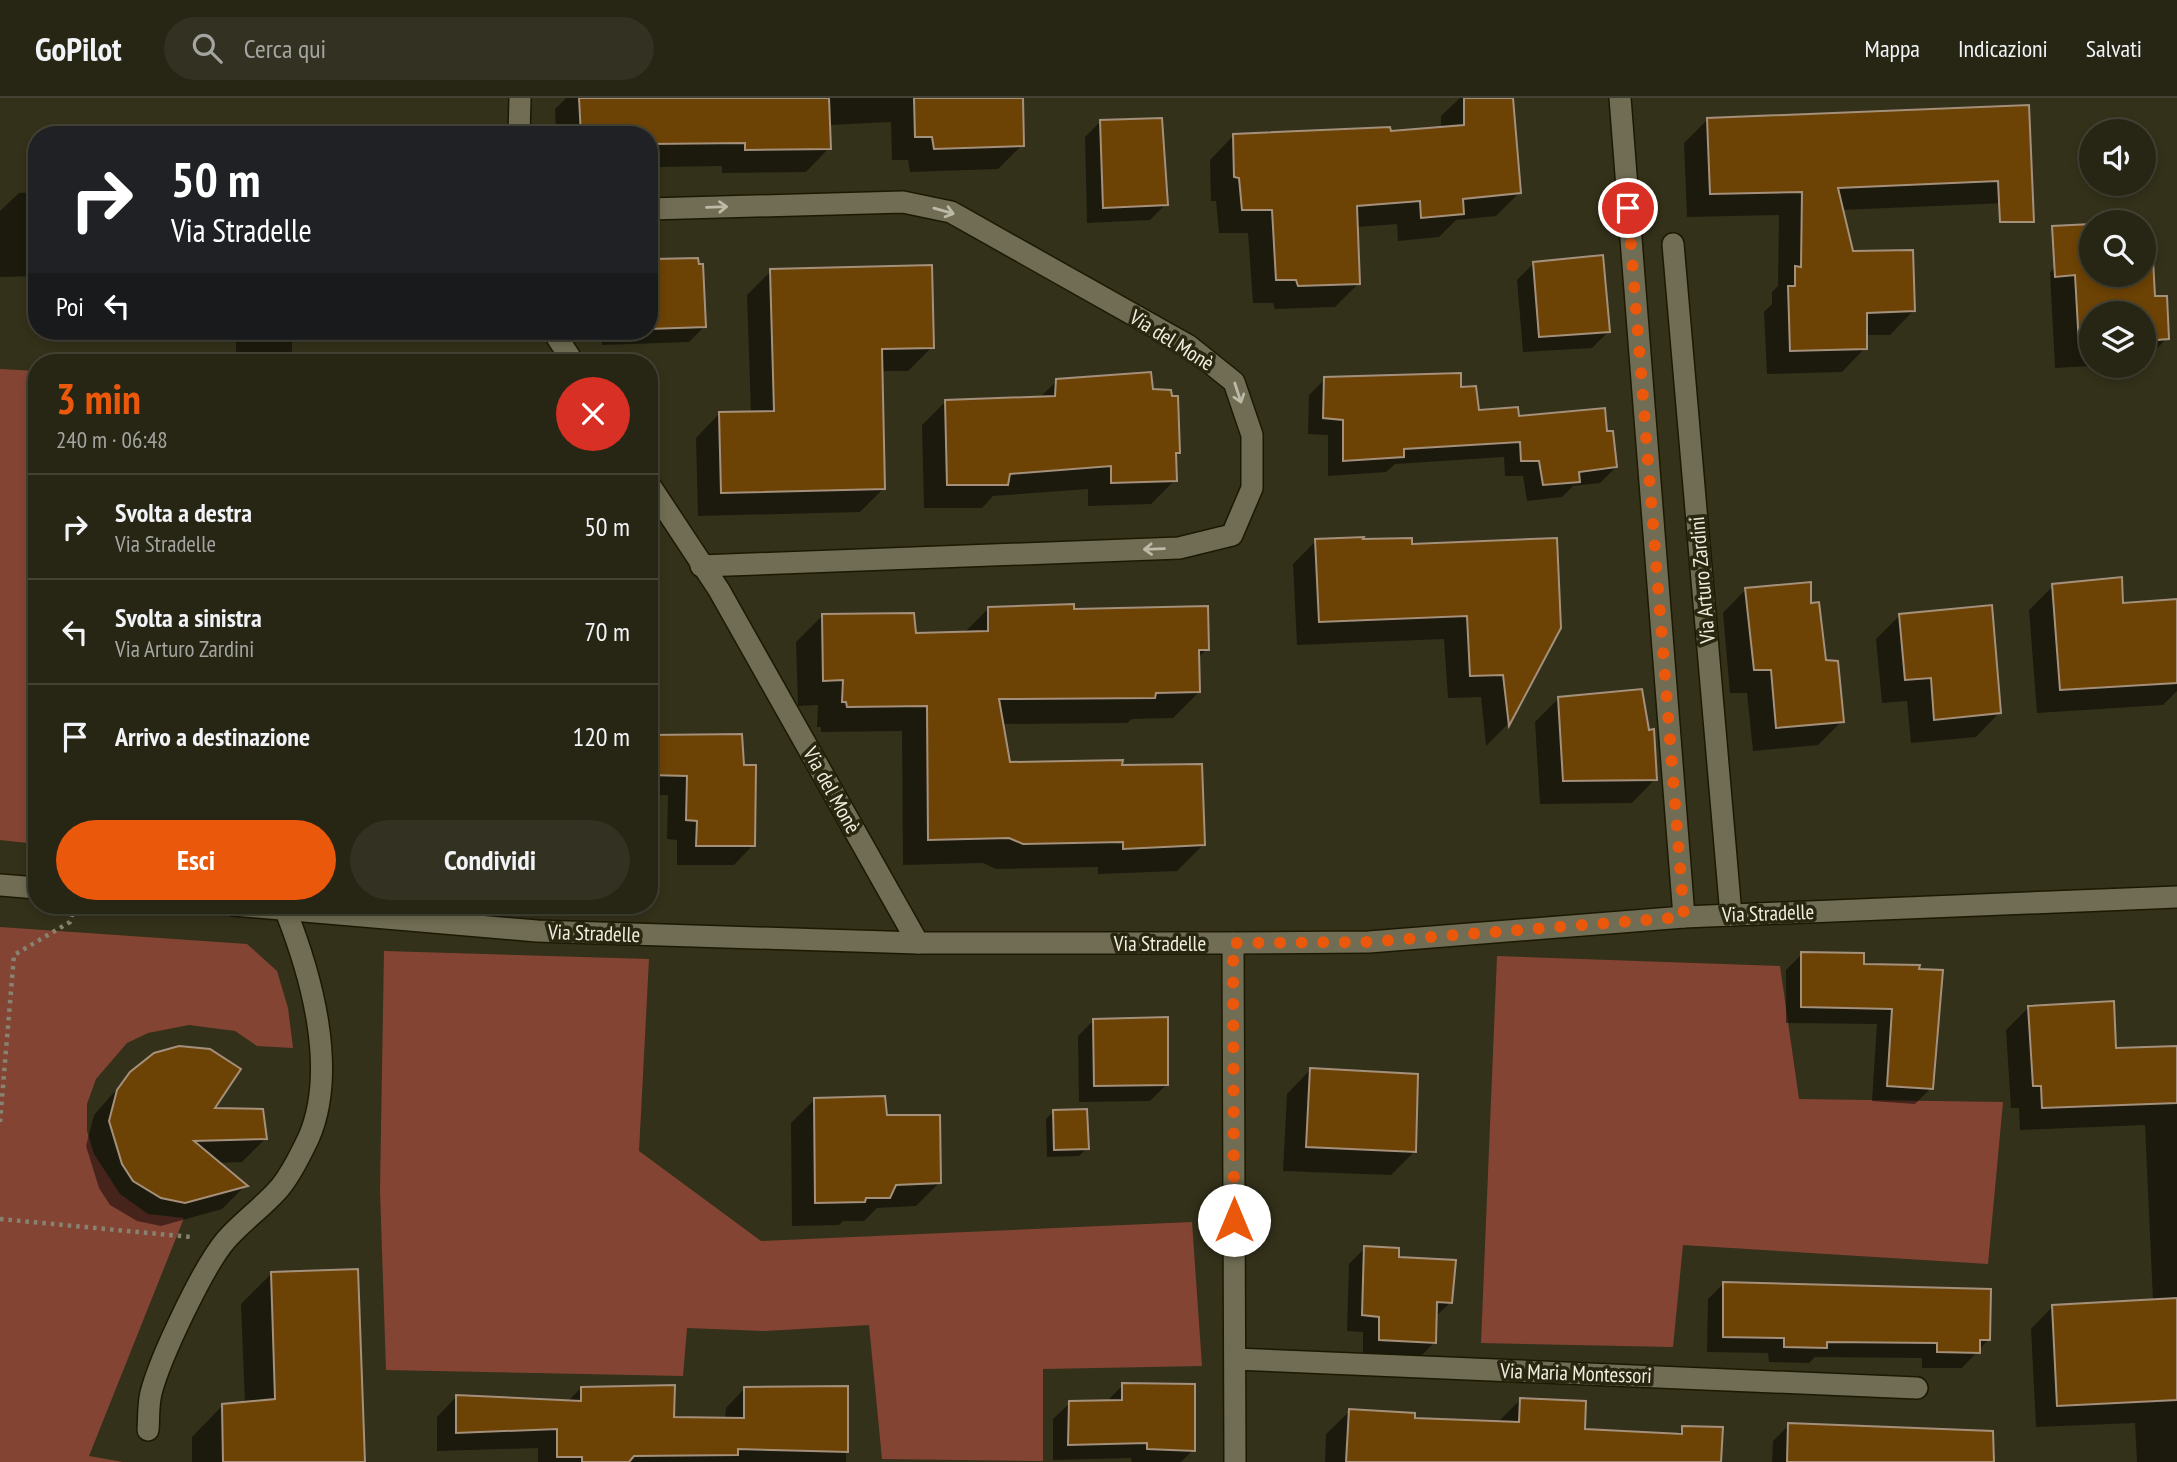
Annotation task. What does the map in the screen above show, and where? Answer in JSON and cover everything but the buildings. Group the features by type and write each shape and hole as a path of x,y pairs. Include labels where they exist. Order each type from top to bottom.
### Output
{"street":[{"path":"519,126 520,98"},
{"path":"1620,98 1684,917"},
{"name":"Via del Monè","path":"658,209 903,202 950,212 1189,346 1234,382 1252,435 1252,488 1232,535 1180,548 701,566"},
{"name":"Via Arturo Zardini","path":"1673,244 1731,915"},
{"name":"Via del Monè","path":"658,498 719,590 918,943"},
{"path":"0,885 28,887"},
{"name":"Via Stradelle","path":"351,914 537,931 918,943 1368,942 1684,917 2177,897"},
{"path":"148,1430 151,1394 173,1339 225,1240 279,1190 310,1136 320,1086 317,1006 305,959 279,914"},
{"path":"1233,943 1235,1462"},
{"name":"Via Maria Montessori","path":"1234,1359 1917,1388"}],"path":[{"path":"0,1122 14,955 70,922 72,914"},
{"path":"0,1219 225,1240"}],"shaded area":[{"path":"0,369 28,371 28,843 0,840"},
{"path":"0,927 247,944 277,971 288,1008 293,1048 257,1046 235,1031 189,1025 148,1033 127,1043 96,1079 87,1104 87,1131 94,1154 120,1194 148,1214 184,1218 89,1456 123,1462 0,1462"},
{"path":"384,951 649,959 639,1151 761,1241 1192,1222 1202,1366 1043,1369 1043,1461 882,1459 869,1325 765,1331 687,1328 683,1376 386,1370 380,1190"},
{"path":"1497,956 1780,966 1799,1099 2003,1102 1988,1264 1683,1245 1673,1347 1481,1343"}],"route":[{"path":"1234,1220 1233,943 1368,942 1684,917 1628,208"}]}
